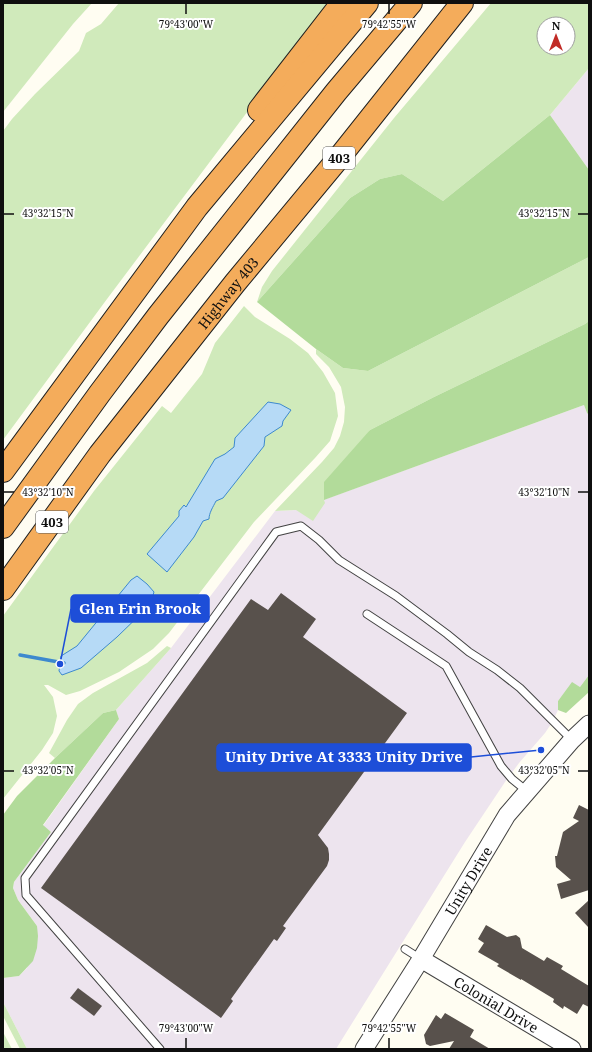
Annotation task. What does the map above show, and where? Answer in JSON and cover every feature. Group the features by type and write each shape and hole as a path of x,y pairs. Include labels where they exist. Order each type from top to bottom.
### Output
{"highway":[{"path":"197,207 236,139 342,3"},
{"path":"3,471 197,207 367,3"},
{"path":"3,527 158,316 336,92 411,3"},
{"name":"Highway 403","path":"3,589 100,454 235,283 342,154 462,3"}],"street":[{"name":"Unity Drive","path":"364,1049 421,959 507,815 572,740 589,724"},
{"name":"Colonial Drive","path":"421,959 572,1049"}],"lane":[{"path":"160,1049 26,895 25,878 276,532 301,526 320,540 340,560 396,596 469,652 497,670 543,710 572,740"},
{"path":"367,614 446,666 501,766 512,779 528,792"},
{"path":"405,949 421,959"}],"shaded area":[{"path":"589,68 589,170 550,115"},
{"path":"584,405 589,415 589,675 580,687 572,683 558,701 558,710 553,721 505,782 465,842 336,1049 27,1049 3,1002 3,978 19,976 27,968 37,926 18,900 13,888 14,882 51,832 43,826 119,719 116,710 171,648 275,511 296,510"}],"green space":[{"path":"3,3 92,3 73,24 3,112"},
{"path":"119,3 329,3 3,440 3,131 35,94 79,51 86,33 101,24"},
{"path":"491,3 589,3 589,68 550,115 443,201 402,174 380,179 350,198 257,302 262,287 272,271 394,118"},
{"path":"550,115 589,170 589,257 368,371 343,368 316,349 257,302 350,198 380,179 402,174 443,201"},
{"path":"589,257 589,321 370,430 324,500 325,503 313,521 296,510 275,511 334,448 340,436 344,422 345,407 341,387 329,367 316,354 316,349 343,368 368,371"},
{"path":"244,306 255,317 290,339 308,353 323,372 335,393 338,416 330,441 254,522 169,633 153,649 119,672 80,691 66,695 48,685 44,685 53,697 57,716 53,733 42,750 3,799 3,616 94,491 162,406 171,413 202,374 215,343"},
{"path":"589,321 589,415 584,405 324,500 324,482 370,430"},
{"path":"167,646 171,648 116,710 103,713 55,758 49,753 67,720 78,704 93,693 147,663"},
{"path":"589,675 589,692 566,713 558,710 558,701 572,682 580,687"},
{"path":"116,710 119,719 43,825 51,832 14,882 13,888 18,900 37,926 37,948 33,961 19,976 3,978 3,815 17,796 103,713"},
{"path":"3,1002 27,1049 20,1049 3,1016"},
{"path":"3,1032 12,1049 3,1049"}],"water":[{"path":"268,402 280,404 291,410 283,421 282,426 265,437 264,446 223,498 216,501 210,512 209,519 203,521 194,537 167,572 147,554 179,516 179,511 184,505 186,507 215,459 234,447 235,438"},
{"path":"137,576 154,592 150,605 117,637 81,668 62,675 59,671 61,656 77,646 131,580"}],"building":[{"path":"281,593 316,619 303,637 407,713 318,835 328,848 329,860 327,866 283,926 286,928 277,941 274,939 231,999 233,1001 221,1018 41,888 251,599 268,610"},
{"path":"579,805 589,810 589,890 561,899 557,884 571,880 556,867 555,856 557,856 563,832 579,821 573,818"},
{"path":"589,900 589,928 575,913"},
{"path":"486,925 507,937 516,935 520,938 522,948 544,961 547,957 563,966 561,969 589,986 589,1007 583,1004 577,1014 564,1006 563,1009 553,1002 554,999 497,966 499,964 478,952 484,943 478,939"},
{"path":"78,988 102,1006 94,1016 70,998"},
{"path":"445,1013 474,1030 470,1037 490,1049 449,1049 454,1041 430,1046 426,1044 424,1035 436,1015 441,1019"}],"waterway":[{"path":"20,655 64,663"}],"place":[{"name":"Glen Erin Brook","path":"60,664"},
{"name":"Unity Drive At 3333 Unity Drive","path":"541,750"}]}
